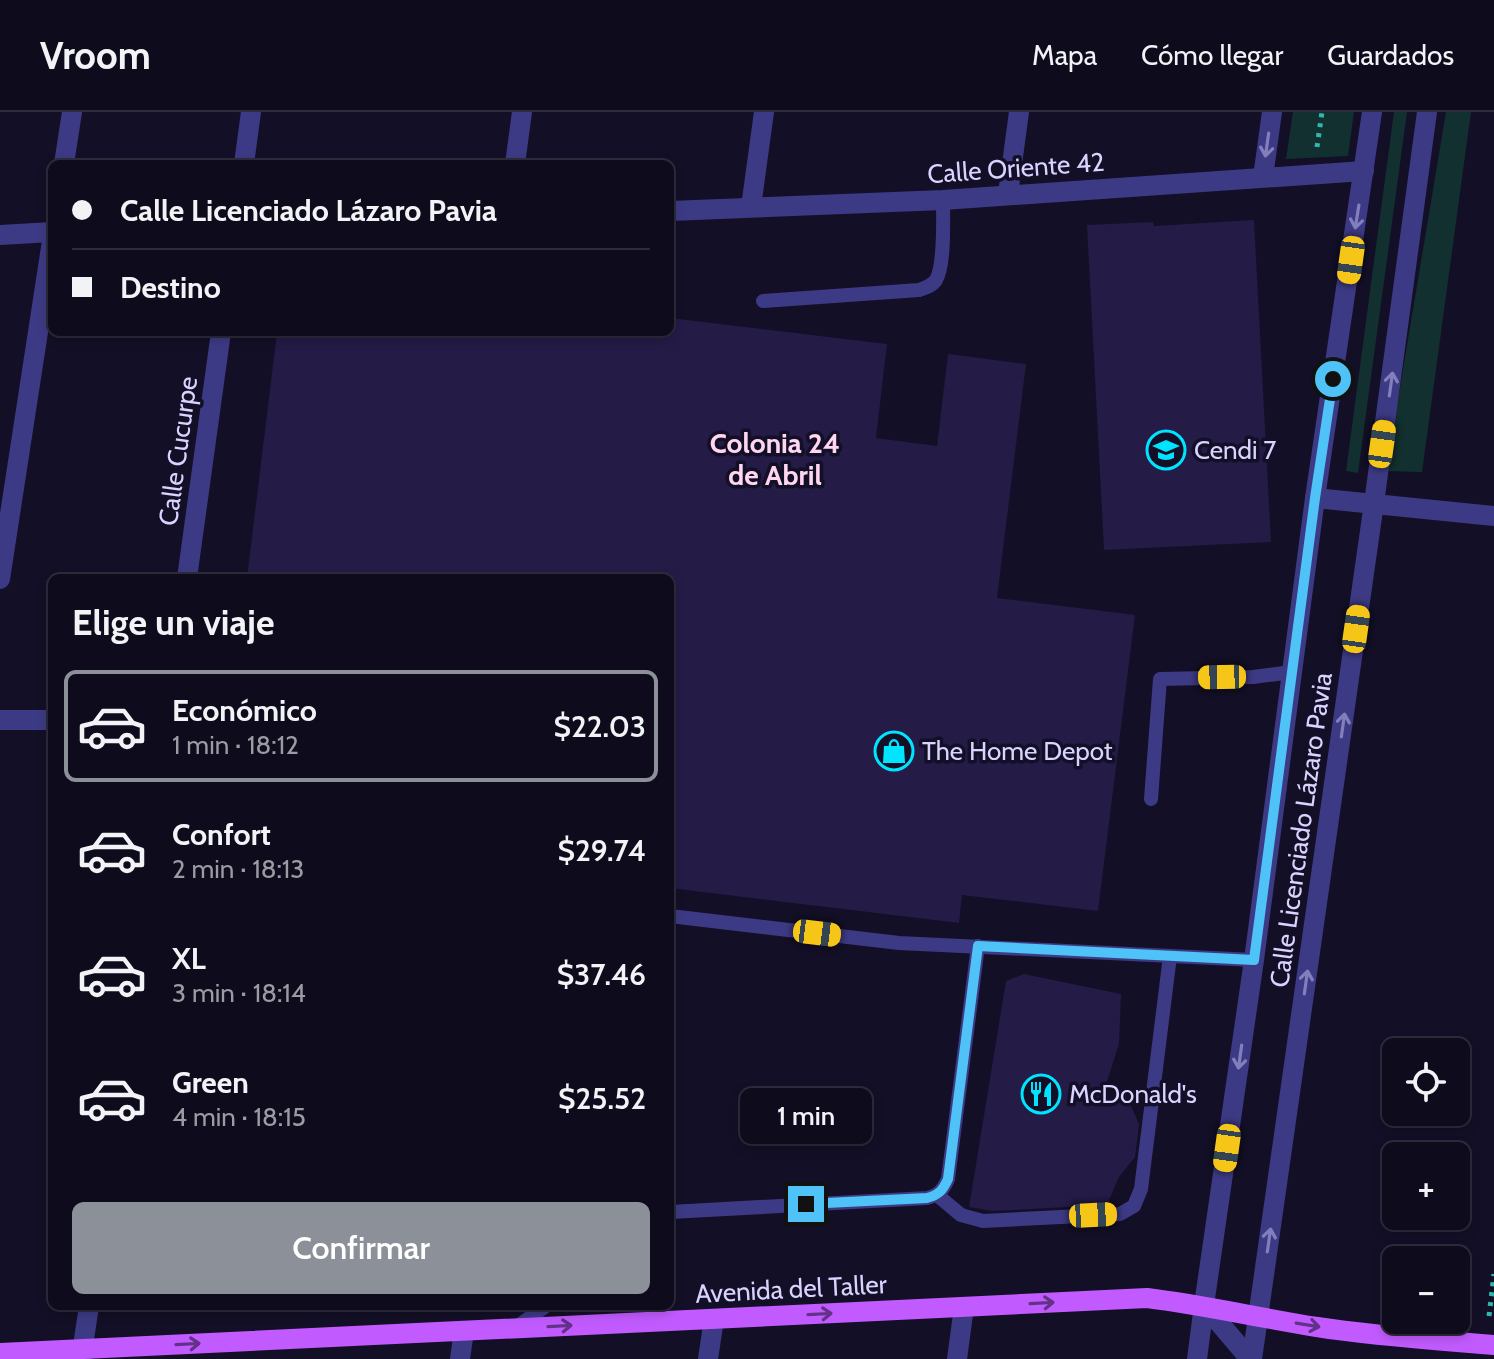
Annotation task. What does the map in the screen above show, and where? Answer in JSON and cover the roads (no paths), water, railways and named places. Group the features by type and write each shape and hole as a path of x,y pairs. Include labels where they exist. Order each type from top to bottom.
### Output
{"main road":[{"name":"Avenida del Taller","path":"0,1353 82,1354 515,1328 1147,1298 1204,1305 1321,1328 1491,1346"}],"street":[{"path":"65,160 72,112"},
{"path":"245,160 251,112"},
{"path":"516,160 522,112"},
{"path":"751,207 764,112"},
{"path":"1008,194 1019,112"},
{"path":"1263,177 1272,112"},
{"name":"Calle Licenciado Lázaro Pavia","path":"1197,1359 1315,498 1372,112"},
{"name":"Calle Licenciado Lázaro Pavia","path":"1251,1359 1427,112"},
{"name":"Calle Oriente 42","path":"674,211 943,200 1364,171"},
{"path":"0,235 48,232"},
{"path":"0,579 48,267"},
{"name":"Calle Cucurpe","path":"188,574 220,336"},
{"path":"1315,498 1494,516"},
{"path":"0,720 48,720"},
{"path":"1204,1305 1251,1359"},
{"path":"957,1359 964,1307"},
{"path":"82,1354 88,1310"},
{"path":"708,1359 714,1319"},
{"path":"460,1359 464,1331"}],"lane":[{"path":"763,301 929,287 936,280 939,270 943,200"},
{"path":"1151,799 1160,679 1253,677 1292,672"},
{"path":"674,916 899,943 1254,960"},
{"path":"677,1212 937,1195 948,1179 978,946"},
{"path":"937,1195 961,1215 983,1221 1120,1214 1134,1206 1141,1189 1170,956"},
{"path":"515,1328 540,1310"}],"place":[{"name":"Cendi 7","path":"1166,450"},
{"name":"The Home Depot","path":"894,751"},
{"name":"McDonald's","path":"1041,1094"}],"district":[{"name":"Colonia 24 de Abril","path":"775,459"}]}
